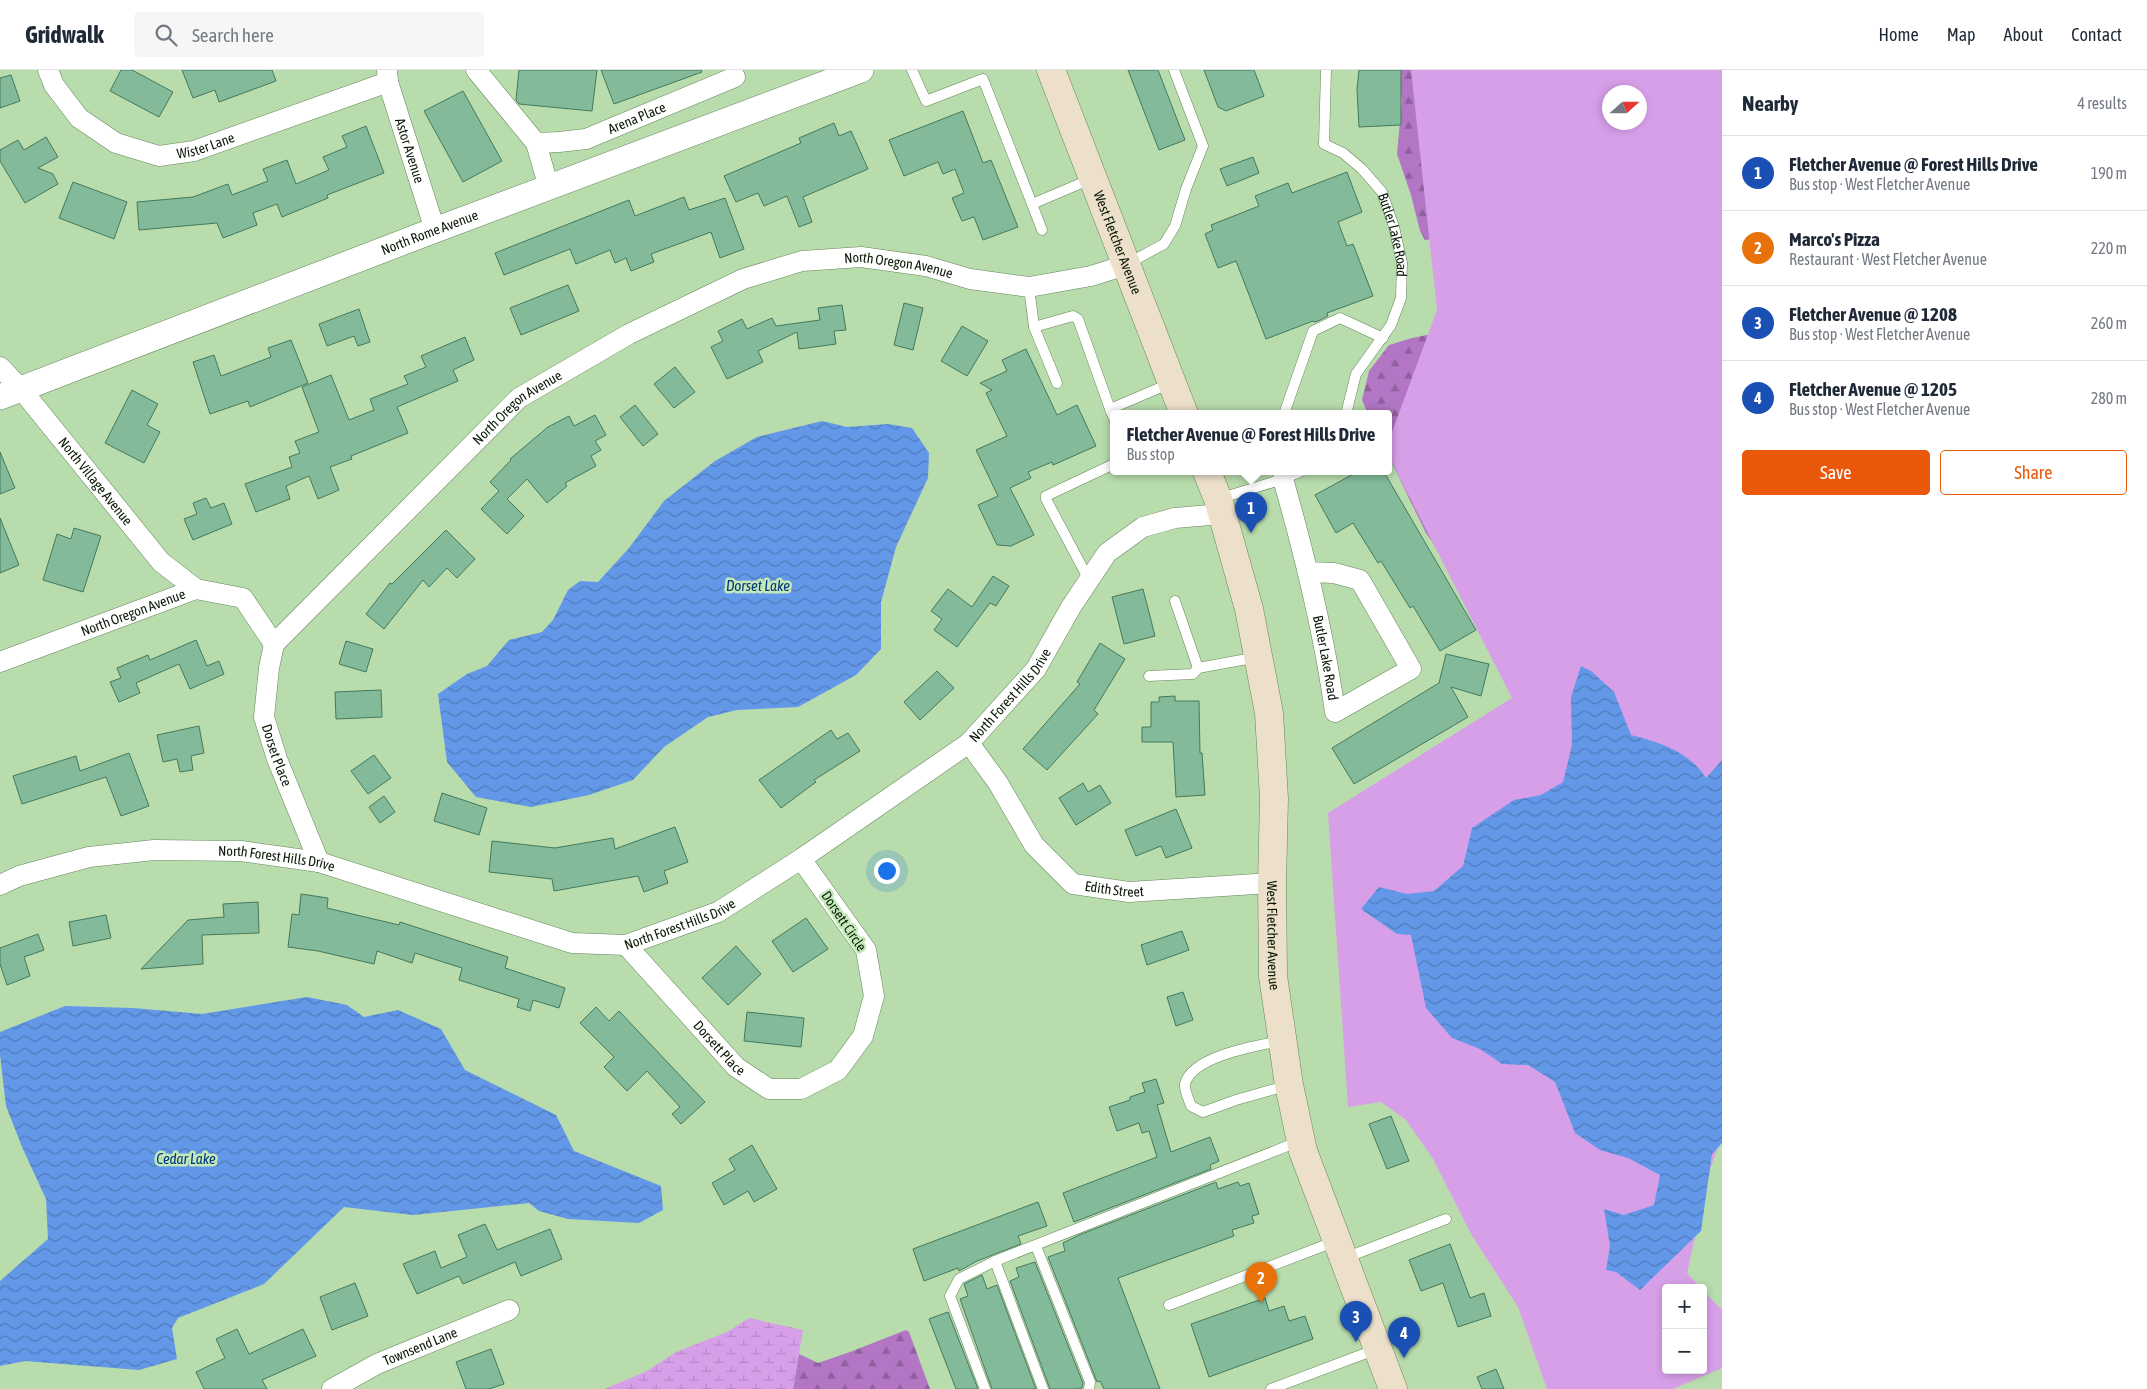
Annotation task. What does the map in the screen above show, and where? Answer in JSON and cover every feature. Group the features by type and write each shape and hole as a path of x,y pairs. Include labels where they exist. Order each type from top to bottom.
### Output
{"main road":[{"name":"West Fletcher Avenue","path":"1051,70 1182,410"},
{"name":"West Fletcher Avenue","path":"1208,475 1220,507 1249,609 1270,713 1274,799 1272,883 1273,976 1282,1040 1303,1151 1393,1389"}],"street":[{"name":"Wister Lane","path":"48,70 54,85 79,118 116,143 158,156 194,151 388,76"},
{"path":"476,70 536,143 549,188"},
{"name":"North Rome Avenue","path":"10,393 435,230 861,70"},
{"name":"Astor Avenue","path":"388,76 435,230"},
{"name":"Arena Place","path":"536,143 586,138 735,78"},
{"name":"North Oregon Avenue","path":"0,662 196,589 243,598 274,644 519,398 629,334 743,278 802,261 861,257 926,266 970,279 1029,287 1091,276 1126,265"},
{"name":"North Village Avenue","path":"0,367 10,393 161,562 196,589"},
{"name":"Butler Lake Road","path":"1288,475 1308,572 1330,673 1335,712 1412,670 1360,580 1334,573 1308,572"},
{"name":"North Forest Hills Drive","path":"0,885 19,876 89,857 154,850 241,851 320,862 572,943 626,945 718,912 801,859 969,743 1036,669 1071,607 1107,553 1143,527 1220,507"},
{"name":"Dorset Place","path":"274,644 268,668 264,717 277,759 320,862"},
{"name":"Edith Street","path":"969,743 998,783 1034,845 1073,884 1130,892 1272,883"},
{"name":"Dorsett Circle","path":"801,859 866,950 874,996 863,1036 838,1070"},
{"name":"Dorsett Place","path":"626,945 736,1067 768,1089 801,1089 838,1070"},
{"name":"Townsend Lane","path":"332,1389 377,1364 509,1310"}],"lane":[{"path":"912,70 926,101 983,79 1042,230"},
{"path":"1126,265 1164,244 1175,226 1186,189 1203,146 1174,70"},
{"name":"Butler Lake Road","path":"1326,70 1324,144 1343,153 1362,169 1382,192 1394,227 1402,263 1401,298 1391,325 1356,374 1347,410"},
{"path":"1032,204 1092,178"},
{"path":"1029,287 1034,327 1058,383"},
{"path":"1034,327 1073,316 1078,319 1111,410"},
{"path":"1285,410 1313,331 1340,318 1383,338"},
{"path":"1120,410 1172,382"},
{"path":"1089,580 1064,536 1046,496 1110,466"},
{"name":"Butler Lake Road","path":"1220,507 1286,475"},
{"path":"1175,600 1198,668"},
{"path":"1149,676 1193,674 1198,668 1259,657"},
{"path":"1282,1040 1240,1050 1206,1062 1190,1073 1184,1086 1191,1106 1203,1112 1236,1100 1290,1085"},
{"path":"985,1389 950,1296 959,1279 995,1262 1301,1141"},
{"path":"1169,1305 1340,1250 1446,1219"},
{"path":"1036,1246 1090,1382 1089,1389"},
{"path":"995,1262 1043,1389"},
{"path":"1271,1389 1378,1348"}],"green space":[{"path":"1397,70 1437,70 1432,117 1447,201 1478,223 1586,229 1608,239 1625,281 1613,316 1587,356 1567,372 1502,355 1453,364 1426,374 1413,425 1437,475 1517,583 1514,606 1459,579 1426,533 1392,463 1392,410 1366,410 1362,400 1369,371 1389,345 1412,338 1471,326 1525,338 1578,318 1586,273 1576,247 1455,238 1425,240 1420,231 1411,195 1397,154 1402,100"},
{"path":"1411,70 1722,70 1722,1137 1710,1169 1687,1273 1697,1284 1662,1284 1662,1374 1707,1374 1707,1294 1722,1310 1722,1368 1673,1389 1547,1389 1518,1307 1471,1234 1433,1159 1406,1120 1381,1102 1348,1107 1328,813 1512,698 1392,463 1392,432 1437,310"},
{"path":"749,1318 803,1330 793,1389 605,1389 647,1371 676,1352 727,1332"},
{"path":"906,1330 909,1332 930,1389 793,1389 799,1354 818,1363"}],"water":[{"name":"Dorset Lake","path":"822,421 847,427 888,424 912,428 929,453 928,478 896,547 881,602 881,649 856,675 798,707 737,710 708,717 664,747 633,780 589,795 531,807 476,797 447,762 438,694 467,674 487,666 509,640 542,632 553,620 568,590 580,581 598,582 629,548 664,501 715,461 757,437"},
{"path":"1581,666 1591,671 1614,692 1631,735 1673,749 1691,761 1706,778 1722,760 1722,1143 1712,1154 1701,1231 1640,1290 1616,1272 1606,1270 1610,1246 1604,1209 1624,1215 1654,1205 1660,1175 1628,1158 1600,1150 1575,1133 1555,1082 1528,1065 1502,1064 1480,1049 1452,1038 1426,1008 1411,935 1397,934 1361,909 1379,887 1407,894 1434,891 1463,866 1472,828 1514,800 1541,795 1563,782 1572,745 1571,697"},
{"name":"Cedar Lake","path":"307,997 347,1005 364,1017 398,1010 441,1029 465,1070 556,1115 574,1151 661,1186 663,1210 639,1223 568,1219 539,1211 529,1203 413,1215 344,1207 264,1284 178,1318 172,1328 177,1359 139,1370 25,1361 0,1366 0,1281 48,1239 46,1199 22,1147 6,1106 0,1055 0,1032 65,1006 133,1008 202,1014"}],"building":[{"path":"121,70 132,70 173,92 159,117 110,91"},
{"path":"182,70 272,70 276,81 219,102 215,90 193,98"},
{"path":"519,70 597,70 592,111 519,104 516,100"},
{"path":"601,70 701,70 702,72 614,104"},
{"path":"1128,70 1158,70 1185,140 1159,150"},
{"path":"1204,70 1254,70 1264,96 1226,111 1218,107"},
{"path":"1359,70 1401,70 1401,125 1359,127 1357,89"},
{"path":"11,75 20,101 0,108 0,78"},
{"path":"463,91 502,161 463,182 424,111"},
{"path":"963,111 983,163 991,160 1018,227 983,240 974,217 962,221 952,198 964,193 955,169 943,174 938,162 904,176 889,140"},
{"path":"834,123 839,136 851,131 868,169 803,197 812,222 799,227 787,196 764,206 758,193 736,202 724,176 801,143 799,138"},
{"path":"366,126 384,173 327,195 328,198 282,217 277,204 253,213 257,225 223,238 217,223 139,230 137,202 193,197 228,184 232,195 268,181 263,169 287,160 296,184 329,170 323,157 347,147 342,136"},
{"path":"46,137 58,157 38,168 53,174 58,184 25,203 0,161 0,150 18,140 24,150"},
{"path":"1253,157 1259,173 1227,186 1220,169"},
{"path":"1347,172 1362,212 1338,222 1347,246 1353,244 1373,296 1327,313 1328,316 1318,321 1313,321 1266,339 1236,261 1218,268 1205,234 1213,230 1211,225 1259,206 1255,196 1288,183 1292,193"},
{"path":"73,182 127,202 114,239 59,218"},
{"path":"684,197 689,210 725,198 744,249 720,258 711,232 651,254 654,262 631,271 626,258 615,263 610,250 576,264 570,249 504,275 495,253 629,200 635,216"},
{"path":"568,285 579,311 521,335 510,308"},
{"path":"904,303 923,308 913,350 894,345"},
{"path":"842,305 846,330 834,331 836,344 799,349 797,332 758,351 763,362 727,379 711,347 723,341 718,331 742,319 747,329 772,318 776,326 820,320 818,308"},
{"path":"359,309 370,342 358,346 354,336 327,346 319,324"},
{"path":"962,326 988,341 967,376 941,361"},
{"path":"465,337 474,360 453,370 458,381 397,407 408,433 351,456 352,459 330,467 339,490 318,499 309,476 286,486 290,499 256,512 245,484 292,467 289,457 300,453 295,441 319,432 302,387 331,375 349,420 374,410 370,399 408,384 404,376 426,367 421,356"},
{"path":"291,340 308,383 250,407 248,401 210,414 193,362 214,355 221,376 271,357 268,348"},
{"path":"1026,349 1057,415 1077,405 1096,446 1053,465 1052,462 1028,472 1031,478 1010,488 1034,535 1011,546 997,545 978,505 998,496 976,450 1007,436 986,393 992,390 980,383 1007,371 1002,360"},
{"path":"675,367 695,392 674,408 654,384"},
{"path":"132,390 158,404 147,425 160,432 144,463 105,443"},
{"path":"635,405 658,434 643,446 620,417"},
{"path":"595,415 606,435 595,441 601,450 591,456 596,466 565,483 567,486 547,503 527,479 507,499 524,516 507,534 481,509 499,491 490,482 510,459 548,427 569,416 574,426"},
{"path":"0,452 15,488 0,494"},
{"path":"1352,475 1386,475 1476,630 1440,651 1413,606 1410,608 1381,561 1378,563 1353,523 1336,533 1315,495"},
{"path":"206,498 211,508 224,503 232,524 193,540 184,519 197,514 193,503"},
{"path":"0,518 19,565 0,573"},
{"path":"74,528 101,536 83,592 43,580 57,534 71,539"},
{"path":"446,530 475,559 457,578 447,568 429,587 423,580 384,629 366,614 390,583 392,584"},
{"path":"993,576 1009,586 996,606 990,603 957,647 934,630 942,619 931,611 948,589 972,607"},
{"path":"1143,589 1155,636 1124,644 1112,597"},
{"path":"196,640 207,666 219,661 224,674 190,689 179,664 136,683 140,693 119,702 110,682 121,678 117,668 148,655 150,660"},
{"path":"346,641 373,649 366,672 339,664"},
{"path":"1100,643 1125,659 1094,710 1098,714 1047,770 1023,749 1080,684 1077,682"},
{"path":"1446,654 1489,664 1481,696 1451,687 1468,717 1354,784 1332,748 1439,683"},
{"path":"937,671 954,688 920,720 904,702"},
{"path":"381,690 382,717 336,719 335,692"},
{"path":"1175,696 1175,701 1199,701 1200,753 1202,753 1205,795 1176,797 1173,742 1142,742 1142,727 1151,727 1151,702 1159,702 1159,697"},
{"path":"199,726 204,753 191,756 193,770 180,772 177,759 163,762 157,735"},
{"path":"831,730 837,739 848,733 860,751 814,780 816,782 781,808 759,780"},
{"path":"129,753 149,806 121,816 106,777 22,804 13,776 76,756 80,771"},
{"path":"374,755 391,778 368,794 351,771"},
{"path":"1083,783 1088,792 1100,785 1111,803 1076,825 1059,798"},
{"path":"442,793 487,808 479,835 434,821"},
{"path":"384,796 395,812 380,823 369,807"},
{"path":"1176,809 1192,848 1166,858 1161,846 1136,856 1125,830"},
{"path":"675,827 688,862 664,871 668,883 644,892 638,876 554,891 552,879 489,872 492,841 555,848 613,838 615,849"},
{"path":"301,894 328,898 327,908 399,925 400,922 508,957 505,968 565,988 559,1008 533,1000 530,1011 517,1007 519,999 459,980 462,968 415,953 412,963 377,951 374,964 318,951 288,947 292,914 299,915"},
{"path":"258,902 259,933 202,935 203,964 141,969 188,920 224,917 223,904"},
{"path":"106,915 111,938 73,946 69,922"},
{"path":"806,918 828,949 793,972 772,941"},
{"path":"1182,931 1189,950 1147,965 1141,945"},
{"path":"38,934 44,950 24,957 30,976 7,985 0,964 0,948"},
{"path":"736,946 761,974 728,1005 702,978"},
{"path":"1183,992 1193,1020 1176,1026 1167,997"},
{"path":"596,1007 609,1021 619,1011 705,1102 681,1124 672,1114 680,1107 647,1071 627,1091 604,1067 614,1057 580,1023"},
{"path":"747,1012 804,1018 801,1047 744,1041"},
{"path":"1156,1079 1164,1103 1157,1105 1171,1152 1210,1137 1219,1161 1210,1165 1211,1169 1074,1222 1063,1193 1157,1157 1149,1131 1142,1133 1139,1123 1117,1131 1109,1107 1130,1100 1130,1097 1145,1092 1142,1083"},
{"path":"1391,1116 1409,1161 1387,1169 1369,1124"},
{"path":"752,1145 777,1189 754,1202 748,1191 724,1205 712,1183 735,1170 729,1159"},
{"path":"1216,1182 1218,1189 1238,1182 1240,1186 1249,1183 1259,1214 1252,1216 1254,1223 1232,1230 1234,1236 1118,1278 1160,1389 1104,1389 1100,1381 1097,1382 1048,1257 1065,1251 1063,1243 1079,1235"},
{"path":"1038,1202 1047,1226 1018,1236 1021,1244 977,1261 959,1271 958,1268 924,1281 913,1249"},
{"path":"485,1224 497,1250 550,1229 562,1259 521,1276 515,1262 463,1284 459,1276 417,1294 403,1264 435,1251 441,1268 467,1257 458,1235"},
{"path":"1450,1244 1470,1298 1484,1293 1491,1316 1458,1327 1443,1283 1421,1291 1409,1260"},
{"path":"1035,1262 1083,1383 1082,1388 1050,1389 1010,1281 1019,1277 1016,1268"},
{"path":"982,1275 987,1289 997,1285 1036,1389 992,1389 960,1299 968,1296 964,1284"},
{"path":"355,1283 368,1316 332,1330 320,1297"},
{"path":"1265,1298 1269,1311 1284,1306 1289,1321 1305,1316 1313,1339 1209,1377 1191,1324"},
{"path":"948,1312 978,1389 956,1389 929,1319"},
{"path":"237,1329 249,1354 303,1329 316,1356 262,1380 267,1389 204,1389 196,1372 225,1358 216,1339"},
{"path":"491,1349 504,1384 489,1389 466,1389 456,1362"},
{"path":"1496,1369 1504,1389 1482,1389 1477,1377"}],"place":[{"name":"Fletcher Avenue @ Forest Hills Drive","path":"1251,533"},
{"name":"Marco's Pizza","path":"1261,1303"},
{"name":"Fletcher Avenue @ 1208","path":"1356,1342"},
{"name":"Fletcher Avenue @ 1205","path":"1404,1358"}]}
